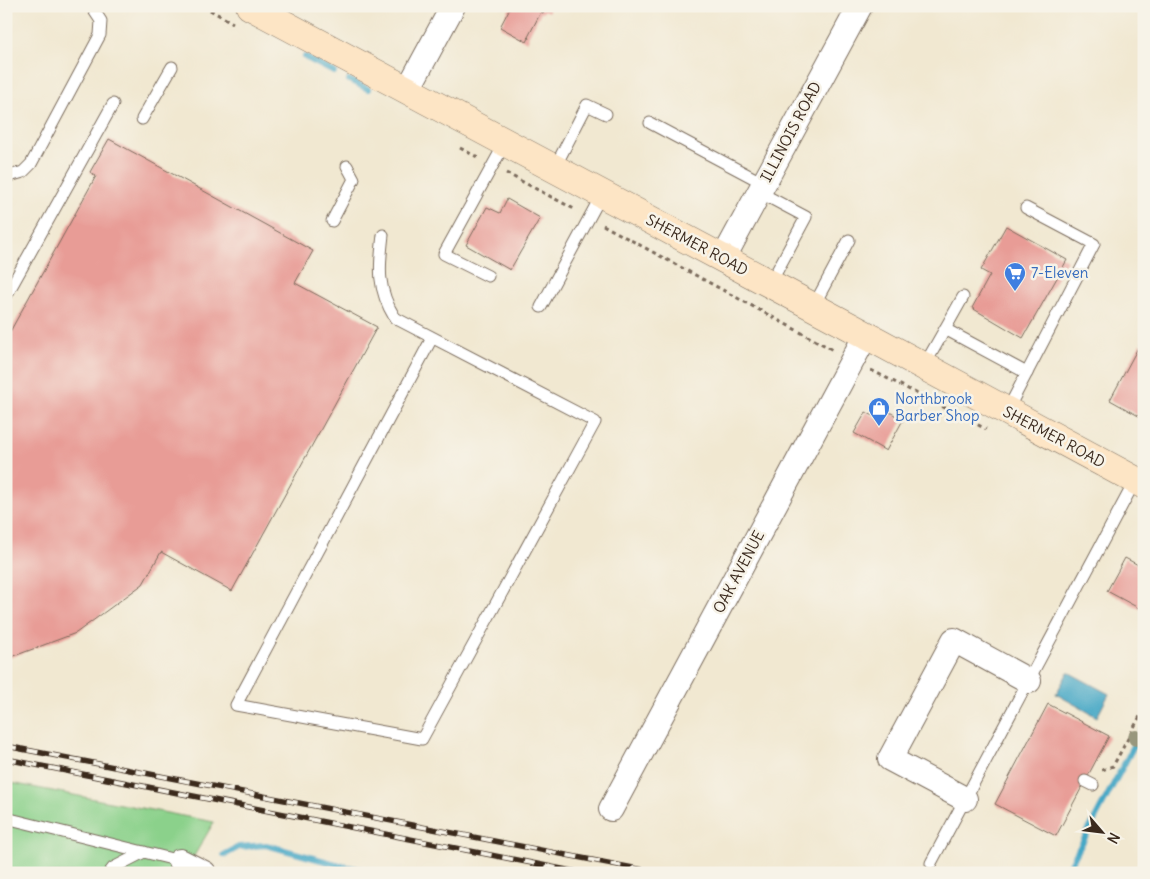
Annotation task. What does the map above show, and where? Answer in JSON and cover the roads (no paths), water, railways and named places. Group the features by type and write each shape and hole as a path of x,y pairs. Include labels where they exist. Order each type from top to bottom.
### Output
{"main road":[{"name":"SHERMER ROAD","path":"243,16 407,91 499,154 554,169 596,206 723,258 924,366 1000,422 1140,483"}],"street":[{"path":"407,91 453,6"},
{"name":"ILLINOIS ROAD","path":"723,258 860,6"},
{"name":"OAK AVENUE","path":"611,809 866,335"},
{"path":"965,799 890,759 954,640 1029,681"},
{"path":"180,861 204,873"}],"lane":[{"path":"6,177 23,172 32,164 100,35 100,21 91,6"},
{"path":"142,120 172,67"},
{"path":"6,296 113,104"},
{"path":"554,169 587,105 606,114"},
{"path":"650,123 761,188 806,217 770,284"},
{"path":"488,276 444,254 499,154"},
{"path":"332,221 354,179 347,166"},
{"path":"542,307 596,206"},
{"path":"1000,422 1094,244 1026,208"},
{"path":"383,235 379,270 386,303 395,318 595,422 422,739 236,705 432,338"},
{"path":"813,307 849,240"},
{"path":"924,366 963,297"},
{"path":"945,328 1026,373"},
{"path":"931,863 1029,681 1140,483"},
{"path":"6,818 180,861"},
{"path":"109,873 113,868 144,852"}],"water":[{"path":"1068,672 1109,694 1097,717 1056,694"}],"waterway":[{"path":"305,57 334,72"},
{"path":"349,80 368,89"},
{"path":"1066,873 1144,727"},
{"path":"224,855 239,847 266,845 343,866 379,873"}],"railway":[{"path":"6,746 659,873"},
{"path":"6,759 582,873"}],"place":[{"name":"7-Eleven","path":"1015,292"},
{"name":"Northbrook Barber Shop","path":"879,427"}]}
